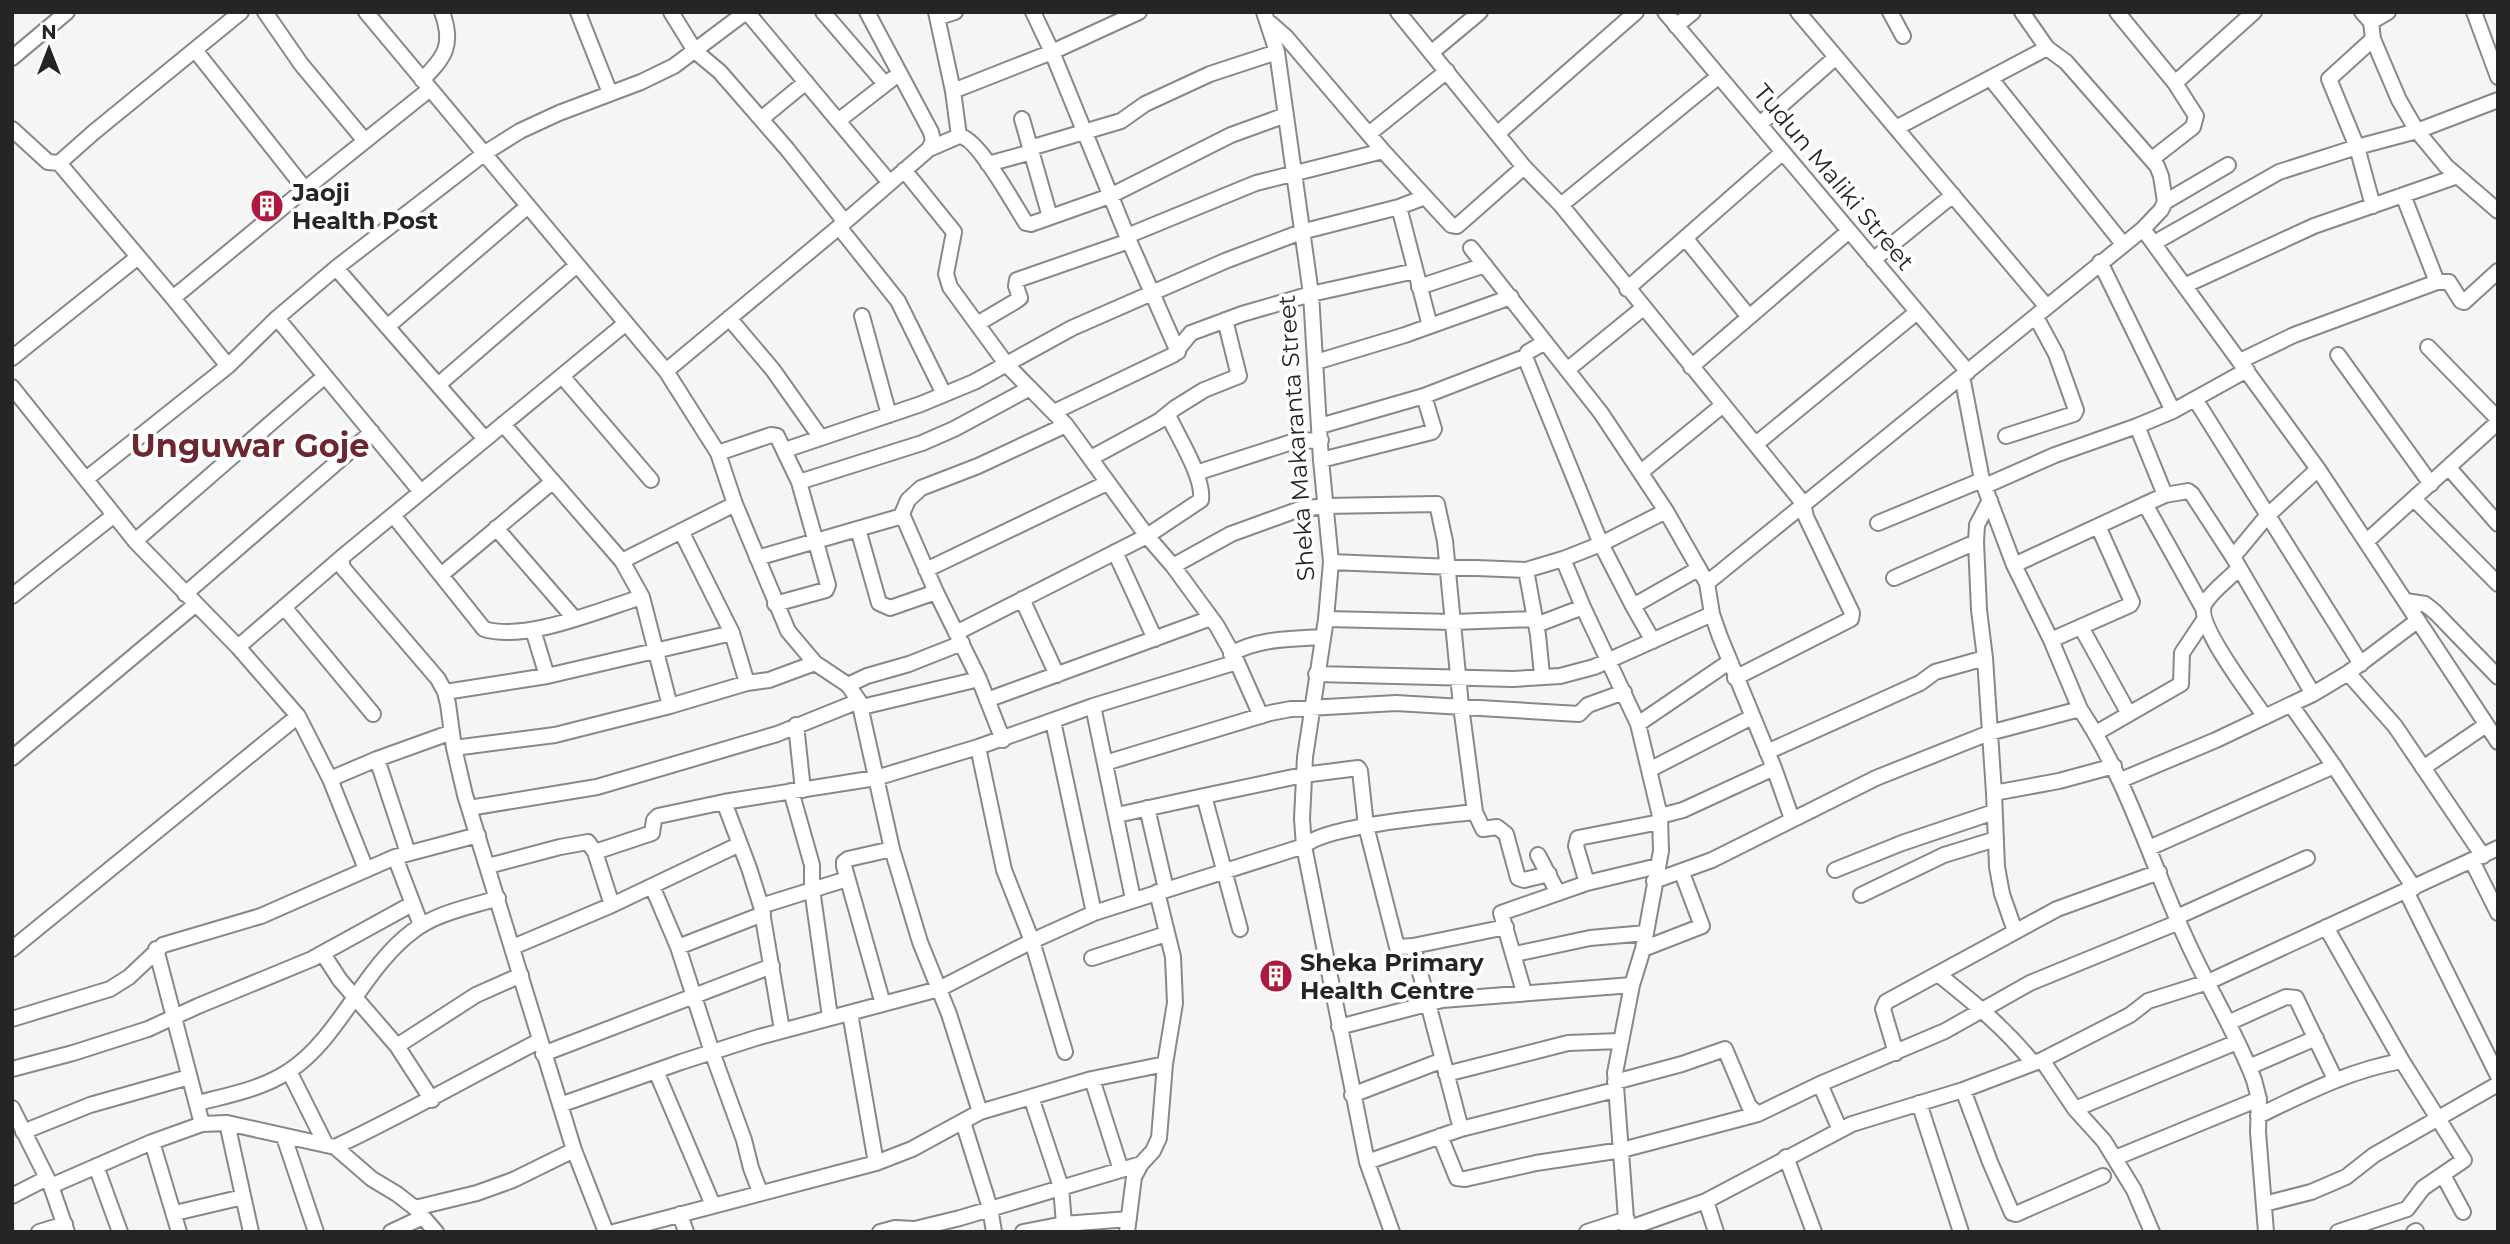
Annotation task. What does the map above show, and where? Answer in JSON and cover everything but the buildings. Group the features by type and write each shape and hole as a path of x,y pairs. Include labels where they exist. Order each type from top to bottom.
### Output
{"street":[{"path":"12,58 67,12"},
{"path":"59,163 240,12"},
{"path":"265,12 301,64 365,141"},
{"path":"366,12 666,371 718,453 735,504 788,631 815,663 848,685 860,704 892,849 920,942 939,989 980,1112"},
{"path":"173,298 365,141 426,85 447,47 442,12"},
{"path":"578,12 610,93"},
{"path":"671,12 695,51 720,72 761,118 898,301 944,394"},
{"path":"86,480 228,366 277,318 336,268 485,153 520,131 674,66 746,12 890,183"},
{"path":"823,12 885,84"},
{"path":"867,12 931,132 933,141 929,149"},
{"path":"955,12 938,14 959,136"},
{"path":"1033,12 1178,352"},
{"path":"953,91 1052,52 1139,12"},
{"path":"1398,12 1524,167 1561,205 1803,503 1806,517 1852,613 1851,619 1735,678"},
{"path":"1431,53 1480,12"},
{"path":"1497,134 1636,12"},
{"name":"Tudun Maliki Street","path":"1665,12 1917,312 1965,374"},
{"path":"1676,26 1693,12"},
{"path":"1798,12 1953,195 2041,312 2076,410 2074,414 2006,436"},
{"path":"1890,12 1903,36"},
{"path":"2022,12 2047,48 2066,62 2152,159 2161,176 2165,202"},
{"path":"2117,12 2175,83 2196,116 2193,127 2152,159"},
{"path":"2175,83 2254,12"},
{"path":"2388,12 2367,17 2373,39 2399,100 2428,146 2498,211"},
{"path":"2474,12 2498,77"},
{"path":"1266,17 1451,225 1457,226 1524,167"},
{"name":"Sheka Makaranta Street","path":"1266,17 1277,52 1311,294 1321,460 1331,562 1326,619 1310,709 1303,775 1304,846 1367,1162 1392,1232"},
{"path":"2373,39 2329,79 2357,147 2373,206"},
{"path":"1896,128 2047,48"},
{"path":"195,50 305,189"},
{"path":"988,164 1124,120 1145,104 1210,74 1277,52"},
{"path":"1760,124 1836,57"},
{"path":"1370,134 1447,71"},
{"path":"838,121 899,74"},
{"path":"1561,205 1719,76"},
{"path":"1991,79 2123,244"},
{"path":"761,118 806,82"},
{"path":"2154,243 2279,172 2417,131 2498,100"},
{"path":"666,371 929,149 959,136 970,140 1026,223 1031,224 1110,196 1231,135 1286,115"},
{"path":"1022,118 1049,217"},
{"path":"12,129 48,162 59,163 228,366"},
{"path":"977,324 1020,298 1017,280 1128,239 1256,183 1383,151"},
{"path":"1627,289 1783,152"},
{"path":"1707,583 2099,262 2143,229 2165,202 2228,164"},
{"path":"904,170 954,232 946,274 950,287 1007,365 1066,425 1211,618 1234,658 1261,716"},
{"path":"2186,285 2314,226 2458,176"},
{"path":"1873,260 1953,195"},
{"path":"2403,195 2437,282"},
{"path":"785,450 944,394 1007,365 1063,332 1151,292 1301,232 1399,207 1425,197"},
{"path":"387,327 527,206"},
{"path":"1399,207 1430,326"},
{"path":"2143,229 2318,469 2498,742"},
{"path":"1691,367 1849,231"},
{"path":"1686,239 1749,317"},
{"path":"1471,247 1601,413 1666,511 1707,583 1712,614 1729,662 1774,768 1792,819"},
{"path":"12,358 138,257"},
{"path":"2099,262 2172,411"},
{"path":"438,385 577,265"},
{"path":"1419,287 1485,265"},
{"path":"336,268 485,439"},
{"path":"1054,412 1178,352 1191,333 1311,294 1415,271"},
{"path":"1878,523 1986,489 2055,455 2172,411 2294,335 2437,282 2449,282 2464,302 2498,271"},
{"path":"1316,362 1511,297"},
{"path":"1567,370 1643,308"},
{"path":"1756,444 1917,312"},
{"path":"862,316 889,415"},
{"path":"277,318 421,492"},
{"path":"729,318 773,370 821,438"},
{"path":"1091,458 1168,415 1195,395 1240,375 1225,320"},
{"path":"238,646 626,323"},
{"path":"1195,473 1424,396 1525,357 1528,352 1545,342"},
{"path":"2367,541 2498,421 2428,347"},
{"path":"2338,355 2431,484"},
{"path":"1525,357 1601,544 1653,641"},
{"path":"1965,374 1986,489 2014,565 2051,640 2080,709 2121,780 2178,919 2249,1067 2259,1099 2266,1232"},
{"path":"135,541 325,376"},
{"path":"562,376 651,480"},
{"path":"12,387 113,516 238,646 298,716 330,779 366,869"},
{"path":"799,482 922,443 1030,388"},
{"path":"1321,460 1432,432 1424,396"},
{"path":"2195,398 2267,516 2328,607 2361,664"},
{"path":"1641,472 1723,405"},
{"path":"848,685 867,676 909,664 959,638 1022,599 1147,536 1201,500 1195,473 1168,415"},
{"path":"503,424 622,561 642,597 670,706"},
{"path":"1003,740 979,679 936,592 902,514 908,500 920,488 978,466 1066,425"},
{"path":"2137,426 2165,495"},
{"path":"12,758 372,432"},
{"path":"718,453 771,435 777,436 799,482 828,581 826,590 775,604"},
{"path":"2449,468 2498,524"},
{"path":"2096,733 2181,684 2182,653 2236,562 2267,516 2318,469"},
{"path":"441,575 552,482"},
{"path":"926,570 1107,483"},
{"path":"1986,489 1977,525 1976,542 1979,610 1985,658 1997,867 2002,894 2015,932"},
{"path":"2014,565 2165,495 2188,491 2236,562 2313,694"},
{"path":"2414,499 2498,584"},
{"path":"622,561 735,504"},
{"path":"2145,504 2204,614 2218,647 2265,717"},
{"path":"1173,566 1231,534 1300,509 1325,506 1437,505 1447,566 1475,812 1483,829 1497,827 1506,834 1518,878 1524,880 1549,874"},
{"path":"1331,562 1526,570 1601,544 1666,511"},
{"path":"757,558 817,542 902,514"},
{"path":"393,515 484,629 495,632 533,630 642,597"},
{"path":"14,592 113,516"},
{"path":"2051,640 2128,607 2132,602 2098,526"},
{"path":"496,528 574,618"},
{"path":"858,529 879,603 890,608 936,592"},
{"path":"681,531 732,634 747,683"},
{"path":"1894,578 1976,542"},
{"path":"1115,552 1155,639"},
{"path":"341,558 343,568 438,679 446,692 454,748 469,808 574,1150 606,1232"},
{"path":"1563,559 1638,724 1660,819 1658,866 1643,949 1620,1041 1615,1086 1627,1227"},
{"path":"1633,606 1699,569"},
{"path":"1526,570 1542,675"},
{"path":"1022,599 1057,675"},
{"path":"2406,601 2425,604 2435,612 2498,677"},
{"path":"284,607 373,714"},
{"path":"1326,619 1535,622 1583,607"},
{"path":"1316,674 1513,679 1542,675 1560,676 1582,671 1712,614"},
{"path":"987,700 1211,618"},
{"path":"2121,780 2313,694 2361,664 2417,621"},
{"path":"2081,627 2129,714"},
{"path":"533,630 547,676"},
{"path":"446,692 547,676 732,634"},
{"path":"594,852 652,833 654,820 658,817 724,802 876,778 1003,740 1234,658 1246,646 1282,639 1323,637"},
{"path":"1767,752 1920,682 1934,672 1985,658"},
{"path":"1638,724 1729,662"},
{"path":"454,748 555,735 747,683 769,680 815,663"},
{"path":"2348,673 2395,726 2423,768 2477,859 2498,913"},
{"path":"469,808 597,787 777,734 860,704 979,679"},
{"path":"1105,763 1291,709 1396,703 1579,714 1588,705 1624,692"},
{"path":"2291,705 2334,766 2410,889 2498,1076"},
{"path":"1093,706 1133,899"},
{"path":"1654,881 1712,860 1876,778 1989,733 2080,709"},
{"path":"12,949 298,716"},
{"path":"1649,770 1752,717"},
{"path":"1053,721 1094,912"},
{"path":"796,725 797,790 812,865 812,889 830,1017"},
{"path":"2423,768 2486,725"},
{"path":"330,779 452,732"},
{"path":"978,747 1003,870 1032,941 1065,1052"},
{"path":"377,759 412,904 421,925"},
{"path":"1994,793 2059,781 2114,766"},
{"path":"2149,848 2334,766"},
{"path":"1117,815 1303,775 1358,768 1367,826 1397,946 1413,946 1506,927"},
{"path":"1587,883 1576,846 1578,838 1660,819 1774,768"},
{"path":"1204,796 1240,929"},
{"path":"724,802 762,910 782,1030"},
{"path":"1023,1232 1064,1224 1128,1225 1134,1177 1141,1164 1153,1152 1158,1138 1176,982 1147,808"},
{"path":"560,1105 782,1030 939,989 1094,912 1304,846 1318,837 1386,822 1475,812"},
{"path":"1835,870 1902,843 1994,812"},
{"path":"15,1012 110,989 129,977 163,945 261,916 402,855 478,835"},
{"path":"1861,895 1944,855 1996,839"},
{"path":"488,866 584,842 591,844 612,905"},
{"path":"513,947 612,905 740,844"},
{"path":"1587,1232 1627,1227 1706,1200 1840,1130 1963,1090 2038,1061 2130,1015 2148,1001 2208,982 2498,848"},
{"path":"883,1004 844,862 892,849"},
{"path":"1538,855 1558,893"},
{"path":"1440,1136 1459,1179 1536,1163 1622,1150 1758,1114 1820,1084 1945,1031 2030,983 2178,919 2307,858"},
{"path":"1524,992 1501,913 1503,911 1587,883 1658,866"},
{"path":"1896,1053 1883,1005 2057,909 2159,872"},
{"path":"1643,949 1702,926 1682,873"},
{"path":"678,947 812,889 847,879"},
{"path":"652,886 678,947 760,1192"},
{"path":"198,1103 262,1085 289,1071 315,1049 354,995 395,946 421,925 440,916 498,898"},
{"path":"12,1069 73,1054 148,1029 323,954 412,904"},
{"path":"2326,927 2402,1061 2464,1160 2423,1188 2407,1209 2338,1232"},
{"path":"1515,954 1590,939 1646,933"},
{"path":"1092,958 1166,934"},
{"path":"1413,946 1461,1129"},
{"path":"156,950 202,1124"},
{"path":"323,954 397,1046 432,1100"},
{"path":"12,1196 202,1124 227,1123 331,1146 432,1100 469,1077 541,1047 772,966"},
{"path":"1938,974 1983,1009 2038,1061 2104,1141 2134,1190 2152,1232"},
{"path":"397,1046 475,995 521,975"},
{"path":"1339,1027 1428,1004 1524,992 1632,985"},
{"path":"2228,1023 2291,996 2296,998 2335,1079"},
{"path":"850,1013 876,1163"},
{"path":"2249,1067 2316,1038"},
{"path":"1352,1095 1444,1067 1569,1043 1620,1041"},
{"path":"2075,1109 2237,1042"},
{"path":"1367,1162 1461,1129 1615,1086 1725,1049 1749,1106 1758,1114"},
{"path":"2258,1116 2335,1079 2378,1065 2402,1061"},
{"path":"614,1232 876,1163 912,1149 980,1112 1092,1079 1166,1064"},
{"path":"289,1071 331,1146 372,1180 397,1194 436,1232"},
{"path":"656,1071 713,1205"},
{"path":"23,1132 90,1105 189,1077"},
{"path":"1092,1079 1121,1170"},
{"path":"1820,1084 1840,1130"},
{"path":"2264,1205 2311,1192 2346,1177 2374,1155 2498,1084"},
{"path":"1963,1090 2012,1213 2016,1214 2103,1176"},
{"path":"1031,1097 1061,1187 1064,1224"},
{"path":"2115,1158 2259,1099"},
{"path":"1919,1103 1961,1232"},
{"path":"12,1108 49,1182 66,1228 39,1232"},
{"path":"962,1122 990,1209 993,1232"},
{"path":"227,1123 251,1232"},
{"path":"284,1137 316,1232"},
{"path":"152,1142 179,1232"},
{"path":"391,1232 419,1213 513,1180 574,1150"},
{"path":"1786,1157 1814,1232"},
{"path":"880,1232 895,1228 915,1229 1141,1164"},
{"path":"96,1166 120,1232"},
{"path":"2443,1175 2463,1212"},
{"path":"174,1213 243,1197"},
{"path":"1706,1200 1716,1232"},
{"path":"680,1214 686,1232"}],"place":[{"name":"Jaoji Health Post","path":"267,206"},
{"name":"Sheka Primary Health Centre","path":"1276,976"}],"district":[{"name":"Unguwar Goje","path":"250,445"}]}
